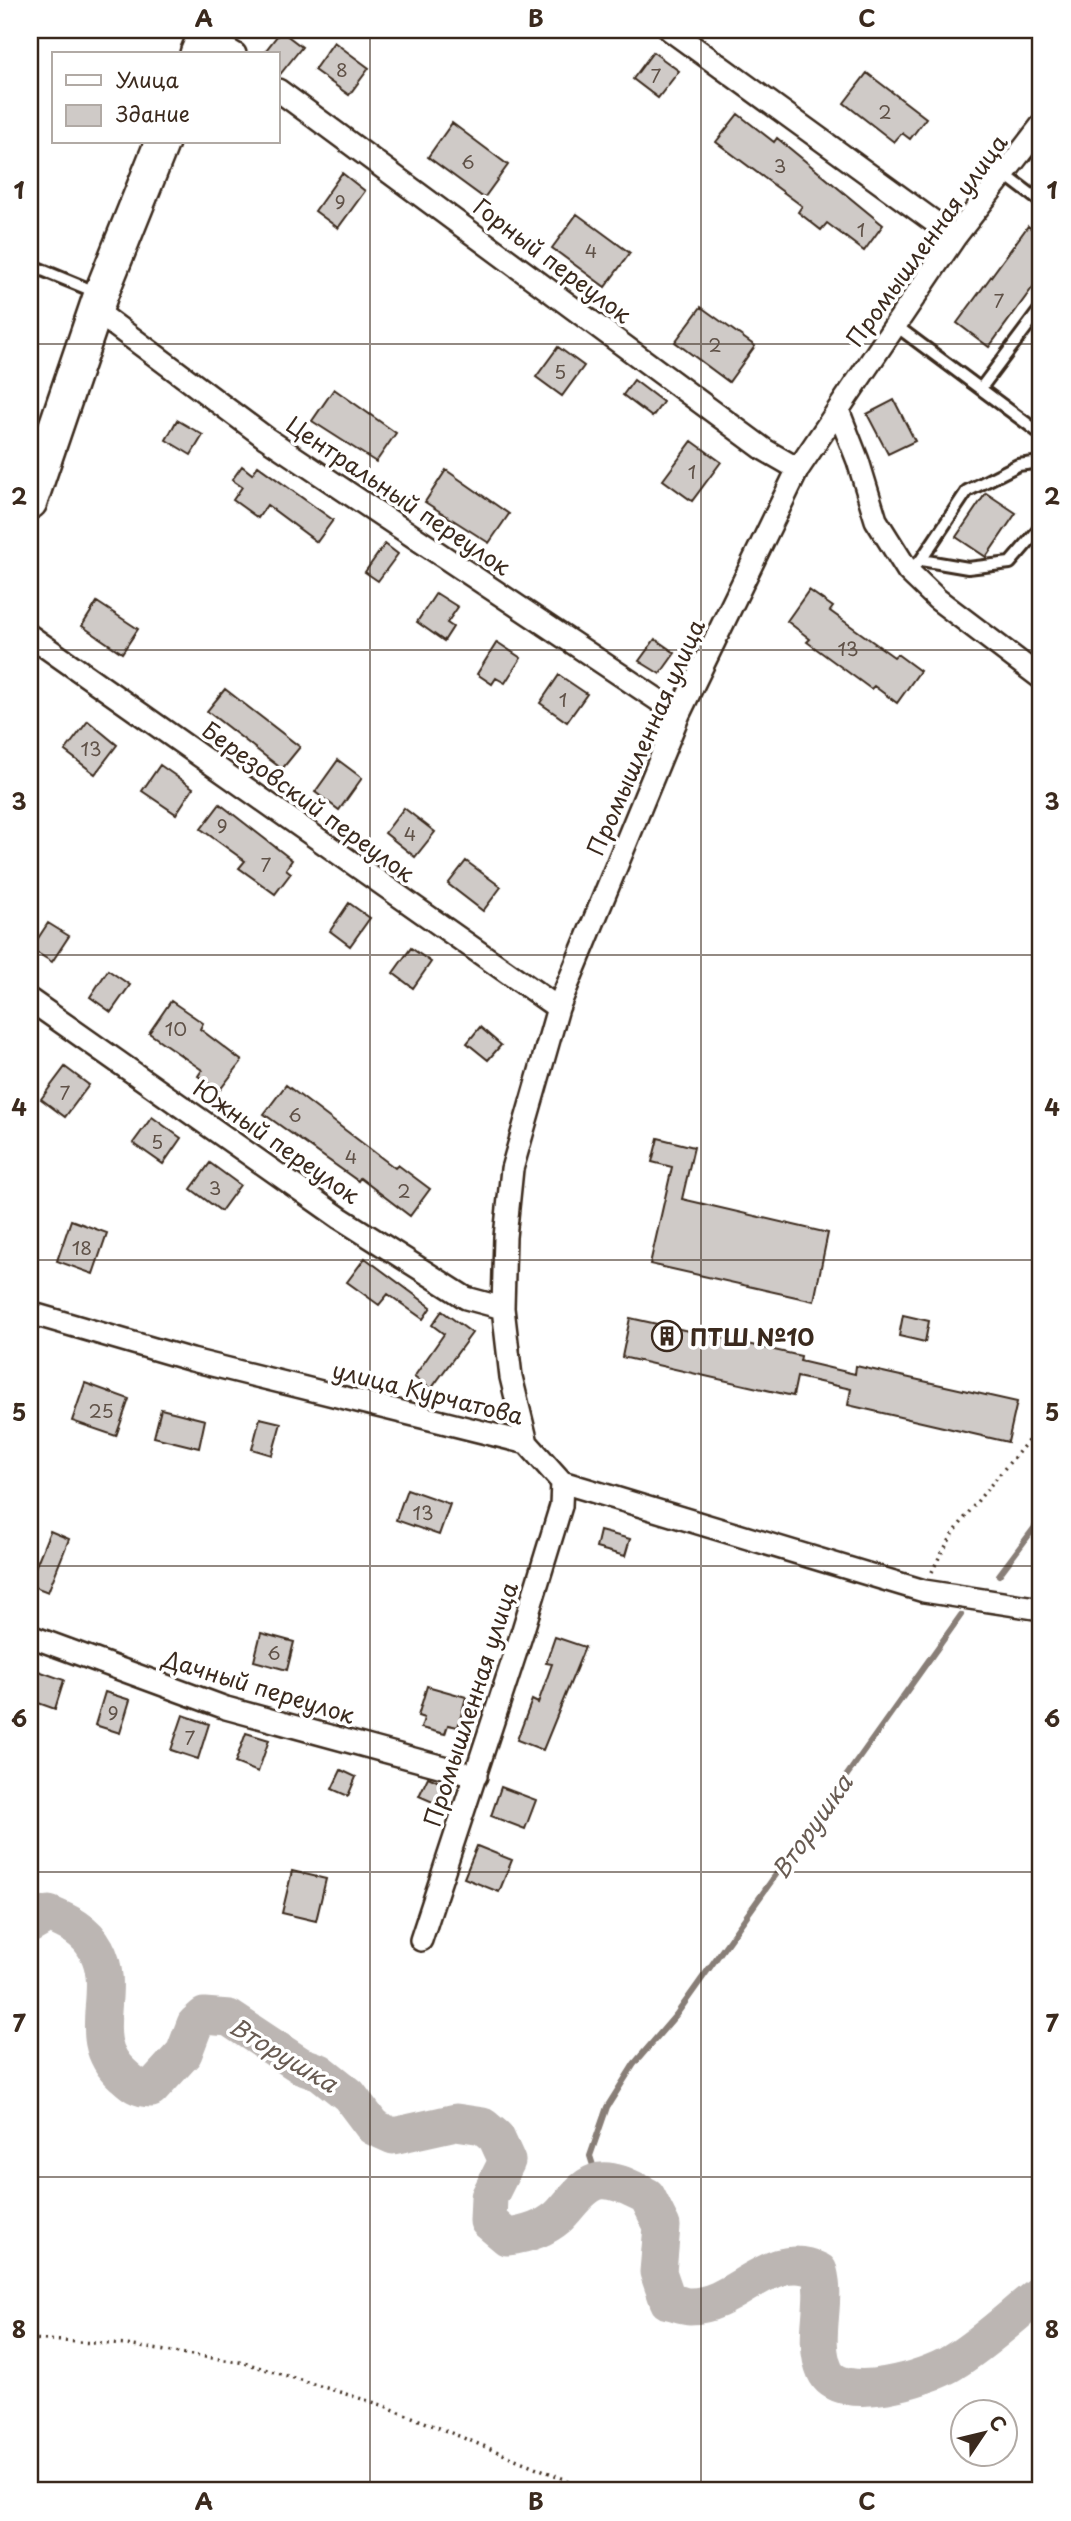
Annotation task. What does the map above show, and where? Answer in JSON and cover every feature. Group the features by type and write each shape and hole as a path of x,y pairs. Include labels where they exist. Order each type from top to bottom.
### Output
{"main road":[{"path":"30,502 98,303 161,144"}],"street":[{"path":"670,30 955,237"},
{"path":"200,37 231,52"},
{"name":"Горный переулок","path":"280,91 765,450 798,469"},
{"name":"Промышленная улица","path":"527,1443 511,1377 503,1308 512,1169 558,1008 679,714 798,469 955,237 1041,126"},
{"name":"Центральный переулок","path":"98,303 267,438 679,714"},
{"path":"838,411 858,461 876,520 915,566 937,599 1041,678"},
{"name":"Березовский переулок","path":"30,636 558,1008"},
{"name":"Южный переулок","path":"30,1000 340,1218 466,1298 503,1308"},
{"name":"улица Курчатова","path":"30,1313 192,1360 527,1443 562,1482"},
{"path":"562,1482 924,1591 1041,1609"},
{"name":"Промышленная улица","path":"421,1940 561,1506 562,1482"},
{"name":"Дачный переулок","path":"30,1636 226,1708 475,1776"}],"lane":[{"path":"1004,174 1041,202"},
{"path":"30,265 98,303"},
{"path":"981,388 1041,308"},
{"path":"895,325 1041,434"},
{"path":"915,566 967,491 1018,465 1041,462"},
{"path":"915,566 968,568 1010,563 1041,527"}],"path":[{"path":"924,1591 939,1558 1041,1425"},
{"path":"30,2339 127,2345 244,2363 385,2406 594,2491"}],"building":[{"path":"281,31 302,47 280,74 280,52 265,52"},
{"path":"334,42 369,68 349,95 314,70"},
{"path":"653,52 679,71 658,98 633,79"},
{"path":"867,73 926,118 910,139 902,133 894,142 844,103"},
{"path":"738,114 774,142 777,138 883,225 864,251 827,223 821,230 798,212 802,206 716,142"},
{"path":"452,123 508,165 484,198 428,157"},
{"path":"342,173 365,191 338,228 315,211"},
{"path":"577,214 630,253 605,287 552,248"},
{"path":"1028,226 1041,236 1041,276 989,347 957,323"},
{"path":"701,307 755,346 729,382 675,342"},
{"path":"558,347 584,366 562,396 536,377"},
{"path":"634,380 663,402 652,417 623,395"},
{"path":"334,389 396,433 376,462 312,421"},
{"path":"894,400 915,441 888,454 867,414"},
{"path":"177,420 203,435 191,455 166,440"},
{"path":"692,441 721,462 692,501 663,480"},
{"path":"242,466 252,474 258,466 333,520 317,542 267,505 258,518 233,500 242,487 232,480"},
{"path":"446,470 509,514 489,543 425,502"},
{"path":"986,493 1016,513 986,557 956,537"},
{"path":"385,544 398,554 378,581 365,572"},
{"path":"809,590 833,607 830,611 894,657 897,654 920,671 897,703 874,686 871,689 807,642 810,639 787,621"},
{"path":"436,593 458,607 447,623 453,627 444,641 417,622"},
{"path":"97,602 138,629 122,653 82,626"},
{"path":"655,639 675,653 660,674 639,661"},
{"path":"497,642 521,658 505,683 496,678 492,684 477,674"},
{"path":"559,675 587,694 567,722 540,703"},
{"path":"225,689 300,747 282,769 207,711"},
{"path":"88,721 117,745 95,774 65,751"},
{"path":"338,760 362,778 339,810 315,792"},
{"path":"160,765 193,788 176,814 142,791"},
{"path":"220,804 292,860 286,869 291,873 275,894 239,868 245,861 201,829"},
{"path":"404,808 435,832 415,857 385,833"},
{"path":"466,861 501,887 483,911 448,884"},
{"path":"349,903 370,918 350,946 330,931"},
{"path":"48,923 69,936 52,962 31,949"},
{"path":"411,948 431,962 413,988 393,973"},
{"path":"108,970 130,985 111,1012 90,997"},
{"path":"171,1001 203,1023 200,1029 242,1061 219,1091 198,1076 202,1070 149,1033"},
{"path":"480,1027 501,1045 488,1060 467,1043"},
{"path":"65,1067 89,1085 65,1117 41,1099"},
{"path":"286,1085 395,1168 398,1165 430,1189 410,1216 360,1178 358,1181 264,1114"},
{"path":"152,1117 181,1138 163,1164 133,1143"},
{"path":"658,1138 694,1147 682,1199 828,1233 814,1301 650,1264 672,1167 652,1162"},
{"path":"210,1163 240,1185 221,1211 191,1189"},
{"path":"71,1220 107,1233 93,1274 57,1261"},
{"path":"365,1258 431,1307 423,1319 388,1294 379,1305 347,1282"},
{"path":"442,1311 472,1333 431,1389 414,1377 444,1334 432,1325"},
{"path":"903,1315 929,1321 925,1342 899,1336"},
{"path":"630,1318 801,1356 800,1361 855,1374 856,1366 1017,1402 1008,1442 848,1405 851,1389 797,1377 793,1396 622,1357"},
{"path":"85,1383 129,1399 116,1436 72,1421"},
{"path":"161,1409 205,1420 199,1448 154,1437"},
{"path":"260,1418 281,1423 272,1455 252,1449"},
{"path":"407,1489 450,1504 439,1535 396,1520"},
{"path":"50,1531 69,1539 48,1592 30,1585 30,1580"},
{"path":"600,1531 630,1539 625,1556 596,1548"},
{"path":"261,1633 294,1642 287,1670 254,1661"},
{"path":"555,1637 585,1647 543,1750 517,1740 532,1700 538,1703 552,1664 546,1663"},
{"path":"30,1668 64,1680 55,1709 30,1700"},
{"path":"427,1686 466,1697 458,1727 448,1725 445,1734 421,1728 424,1718 418,1716"},
{"path":"105,1692 130,1700 120,1733 95,1725"},
{"path":"183,1715 209,1724 198,1759 171,1750"},
{"path":"246,1733 269,1740 258,1772 235,1763"},
{"path":"341,1770 356,1777 348,1796 332,1789"},
{"path":"428,1777 444,1784 435,1803 419,1796"},
{"path":"501,1787 536,1800 525,1829 491,1816"},
{"path":"477,1846 512,1860 499,1892 464,1878"},
{"path":"292,1871 326,1879 316,1921 282,1913"}],"waterway":[{"name":"Вторушка","path":"999,1575 1041,1519"},
{"name":"Вторушка","path":"598,2181 590,2156 607,2107 634,2064 676,2015 961,1615"},
{"name":"Вторушка","path":"30,1925 49,1914 76,1927 92,1942 102,1965 104,1982 104,2046 111,2061 136,2085 151,2089 184,2053 195,2024 204,2016 229,2018 300,2065 320,2072 349,2095 373,2127 393,2136 456,2122 483,2126 496,2137 507,2161 489,2197 488,2221 507,2237 540,2229 558,2217 588,2186 606,2181 624,2185 647,2196 662,2226 658,2272 668,2301 690,2306 707,2303 724,2297 769,2271 785,2266 801,2265 819,2271 822,2296 819,2346 825,2371 834,2381 848,2386 866,2387 925,2375 953,2362 976,2346 1041,2293"}],"place":[{"name":"ПТШ №10","path":"667,1336"}]}
